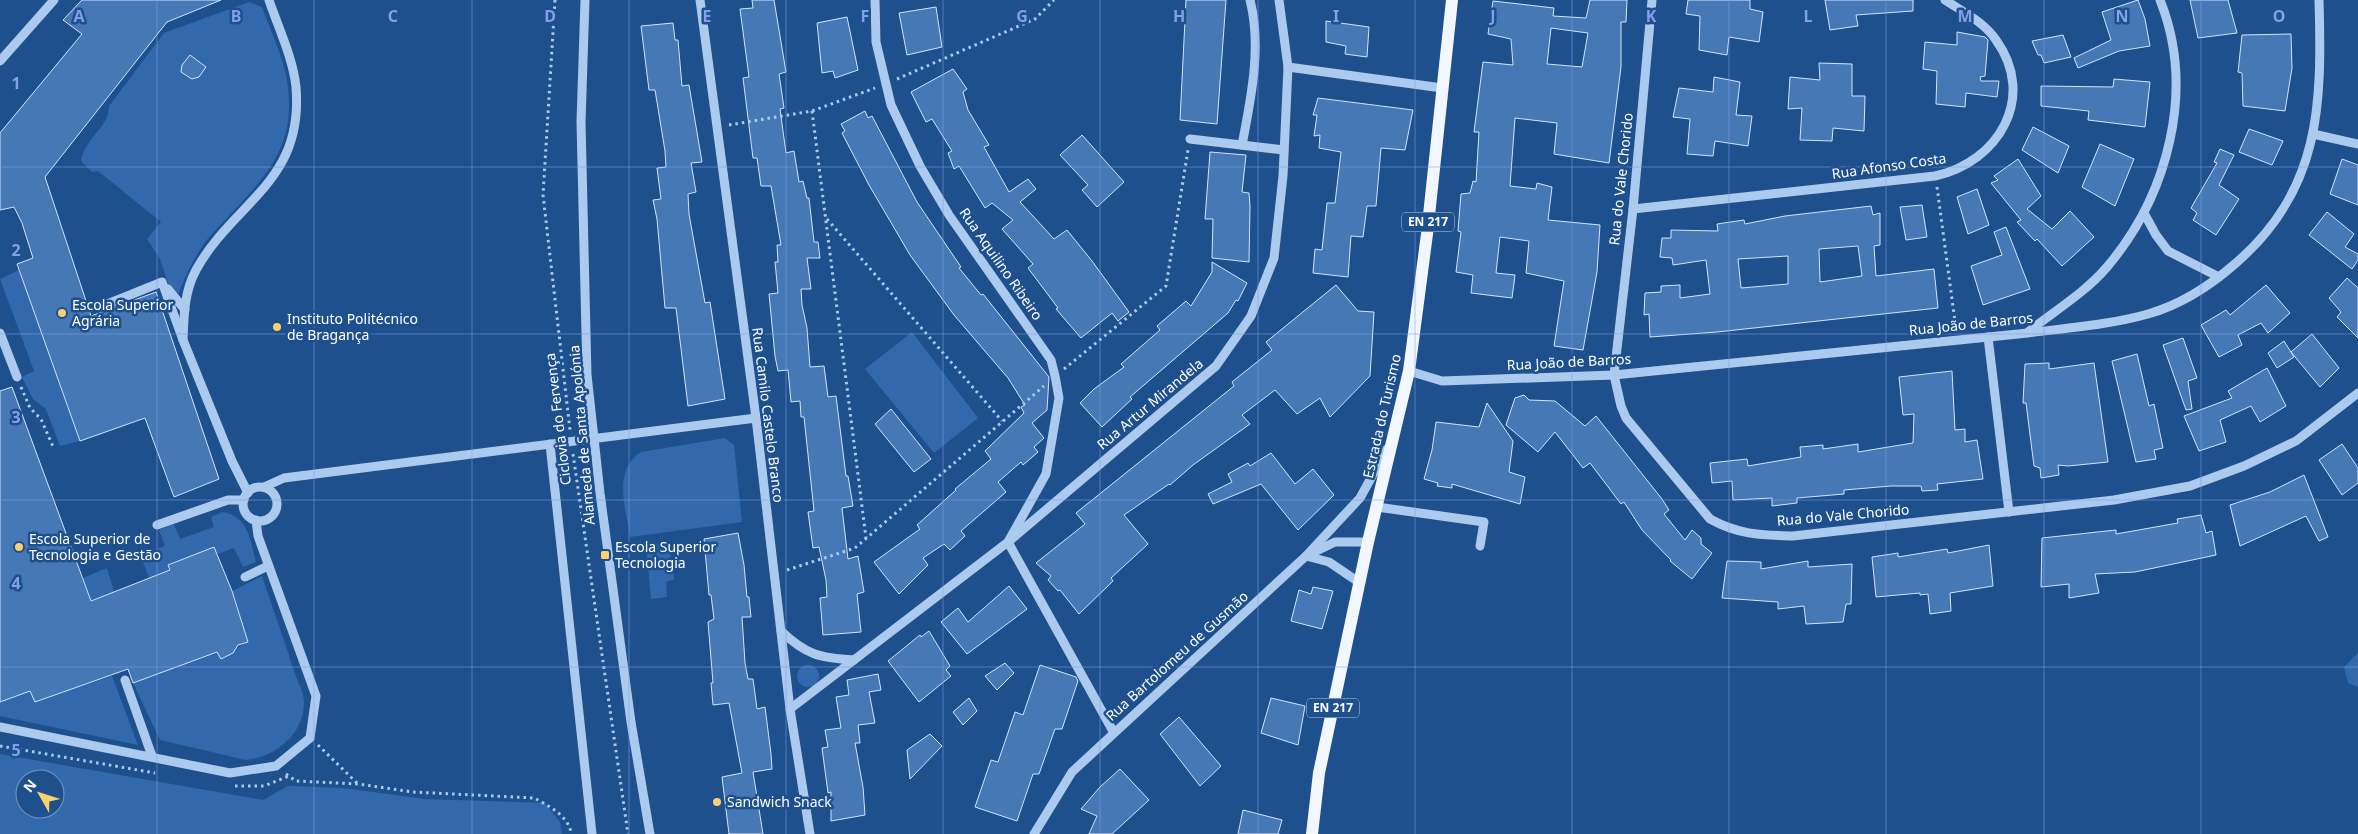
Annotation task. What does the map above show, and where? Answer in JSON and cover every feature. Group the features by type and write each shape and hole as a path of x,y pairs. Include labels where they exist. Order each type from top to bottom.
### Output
{"main road":[{"name":"Estrada do Turismo","path":"1312,834 1319,773 1390,442 1409,371 1427,234 1452,0"}],"street":[{"path":"0,62 54,0"},
{"path":"182,340 187,292 205,256 276,174 293,134 296,115 296,86 269,0"},
{"name":"Alameda de Santa Apolónia","path":"585,0 582,122 587,375 593,439 630,712 650,834"},
{"name":"Rua Camilo Castelo Branco","path":"700,0 756,418 790,709 810,834"},
{"name":"Rua Aquilino Ribeiro","path":"875,0 876,42 891,106 920,166 949,215 1051,360 1055,376 1059,398 1046,474 1008,542"},
{"path":"1242,145 1252,88 1256,21 1250,0"},
{"path":"1279,0 1288,67 1442,88"},
{"name":"Rua do Vale Chorido","path":"1652,0 1633,209 1614,375 1621,406 1626,418 1710,519 1728,529 1756,535 1793,536 2114,500 2190,486 2244,466 2296,441 2358,393"},
{"name":"Rua Afonso Costa","path":"1633,209 1935,176 1965,167 1994,143 2006,125 2012,102 2012,78 1996,40 1982,24 1945,0"},
{"path":"2028,332 2083,290 2106,268 2144,212 2163,164 2172,129 2177,91 2174,50 2160,0"},
{"name":"Rua João de Barros","path":"1409,371 1442,381 1614,375 2084,326 2148,314 2185,298 2220,277 2254,247 2279,218 2296,189 2313,134 2320,85 2319,0"},
{"name":"Rua Artur Mirandela","path":"790,709 1008,542 1216,366 1251,316 1274,258 1284,150 1288,67"},
{"path":"2313,134 2358,144"},
{"path":"1190,139 1284,150"},
{"path":"2144,212 2156,235 2168,251 2220,277"},
{"path":"162,282 185,310"},
{"path":"100,307 162,282"},
{"path":"162,282 182,340 246,496 247,515 256,520 267,519 275,513 277,508 276,497 269,489 264,487"},
{"path":"0,334 17,377"},
{"path":"1988,336 2009,512"},
{"path":"157,525 192,515 228,500 246,496 254,488 264,487 284,478 571,440 593,439 756,418"},
{"path":"1360,583 1329,562 1306,556 1360,498 1390,442"},
{"path":"550,444 592,834"},
{"path":"1377,507 1484,522 1480,546"},
{"path":"0,728 152,756 230,773 276,766 310,738 316,696 268,566 258,536 256,520"},
{"path":"1008,542 1114,733"},
{"name":"Rua Bartolomeu de Gusmão","path":"1034,834 1072,772 1306,556 1335,542 1368,542"},
{"path":"245,577 268,566"},
{"path":"781,630 797,646 824,658 854,660"},
{"path":"125,680 152,756"}],"path":[{"name":"Ciclovia do Fervença","path":"555,0 543,195 571,440 628,834"},
{"path":"812,110 866,538"},
{"path":"774,574 855,548 1055,376 1166,286 1190,139"},
{"path":"1935,176 1958,340"},
{"path":"826,218 1002,421"},
{"path":"17,377 30,408 41,418 54,449"},
{"path":"310,738 358,784"},
{"path":"276,766 296,781 358,784 413,792 534,798 551,806 570,827 571,834"}],"shaded area":[{"path":"249,2 262,7 284,66 289,99 288,120 284,138 268,171 203,246 192,263 175,305 160,259 147,239 161,222 98,171 92,172 81,161 87,145 105,120 109,106 164,33"},
{"path":"19,270 80,441 60,446 46,409 33,399 22,377 34,371 0,279"},
{"path":"912,332 978,418 934,453 865,369"},
{"path":"725,438 734,445 742,522 630,537 623,491 626,469 632,460 641,452"},
{"path":"222,512 238,518 243,524 250,538 256,562 243,567 234,548 218,554 214,547 168,565 201,658 217,652 221,658 248,642 232,591 262,576 304,700 299,725 293,735 277,749 257,758 246,760 160,740 133,683 154,590 140,555 165,546 159,530 174,524 180,539 214,527 211,517"},
{"path":"669,544 674,579 666,582 667,597 651,599 646,545"},
{"path":"107,568 114,592 91,601 83,578"},
{"path":"61,627 82,686 112,676 138,745 0,716 0,702 30,691 35,702 60,693"},
{"path":"2358,653 2358,687 2348,683 2344,667"},
{"path":"804,665 812,665 819,672 819,680 812,687 804,687 797,680 797,672"},
{"path":"0,754 263,800 288,786 343,788 425,799 545,803 560,822 562,834 0,834"}],"building":[{"path":"82,0 221,0 167,22 45,177 91,316 156,292 219,479 174,497 145,418 80,441 17,264 33,258 22,223 14,207 0,210 0,133 82,34 63,20"},
{"path":"752,0 774,0 786,72 779,74 784,108 780,109 786,153 794,151 799,182 803,181 807,198 809,198 814,242 818,242 820,258 807,258 811,289 801,289 802,305 807,328 810,367 824,366 828,397 836,396 846,476 848,476 853,506 842,508 848,559 858,556 864,592 857,594 861,632 823,635 820,598 827,597 826,580 819,547 813,548 808,512 814,511 804,417 801,417 800,401 791,402 788,370 778,371 775,356 769,294 778,293 775,262 778,262 777,245 781,245 771,186 761,186 757,158 753,158 743,78 749,77 740,9 753,8"},
{"path":"1186,0 1226,0 1217,124 1180,120"},
{"path":"1590,0 1627,0 1626,22 1621,22 1621,67 1609,163 1554,154 1557,123 1515,118 1510,186 1536,189 1537,183 1552,187 1548,220 1600,225 1597,272 1583,350 1554,346 1564,281 1526,273 1529,241 1500,237 1496,273 1515,275 1512,298 1471,293 1473,275 1456,272 1461,232 1458,231 1461,194 1470,193 1473,181 1476,182 1479,132 1474,132 1483,62 1513,65 1511,39 1488,34 1493,1 1554,8 1553,16 1586,18","holes":["1551,28 1588,33 1582,67 1547,64"]},
{"path":"1688,0 1750,0 1750,9 1763,12 1759,42 1729,37 1727,55 1699,50 1700,16 1686,14"},
{"path":"1825,0 1913,0 1913,11 1856,15 1858,26 1830,30"},
{"path":"2138,0 2145,19 2150,46 2119,51 2078,68 2074,58 2111,40 2102,12"},
{"path":"2190,0 2228,0 2237,33 2198,38"},
{"path":"936,7 942,47 907,55 899,13"},
{"path":"847,17 858,70 835,78 833,71 822,73 817,23"},
{"path":"1326,21 1369,27 1367,57 1345,54 1346,46 1326,42"},
{"path":"673,23 675,40 678,40 682,86 689,85 702,162 691,163 696,192 688,194 689,214 705,303 710,302 725,399 688,406 676,308 665,308 657,219 653,200 661,199 657,168 666,167 665,151 655,90 649,90 641,26"},
{"path":"1957,32 1985,37 1988,40 1985,76 1980,77 1981,81 1999,81 1997,97 1966,93 1965,107 1936,104 1937,71 1923,69 1925,42 1957,45"},
{"path":"2291,34 2292,68 2285,111 2243,106 2242,73 2238,72 2242,35"},
{"path":"2063,35 2071,57 2044,63 2032,41"},
{"path":"190,55 206,67 199,77 192,79 181,72 182,65"},
{"path":"1819,63 1852,64 1852,96 1865,96 1864,131 1833,128 1832,141 1800,140 1802,108 1788,109 1790,77 1820,80"},
{"path":"953,69 967,89 963,92 968,110 989,145 984,147 1009,192 1028,179 1036,189 1020,202 1054,239 1067,230 1129,312 1118,321 1112,313 1081,338 1056,309 1058,308 1028,268 1033,264 1002,229 1013,220 992,203 985,208 959,166 954,169 948,153 952,151 932,119 926,122 911,92"},
{"path":"1714,77 1740,82 1736,115 1752,116 1748,146 1715,141 1713,156 1687,154 1690,119 1673,117 1679,88 1713,92"},
{"path":"2114,79 2150,82 2145,127 2088,120 2089,111 2041,106 2041,86 2113,87"},
{"path":"1318,98 1413,110 1405,150 1381,148 1376,206 1367,206 1363,237 1351,236 1348,277 1313,273 1315,249 1322,250 1327,203 1335,203 1341,152 1319,148 1320,135 1314,136 1317,115 1313,115"},
{"path":"865,111 868,118 872,116 917,202 961,267 959,268 981,295 983,294 1049,377 1047,410 1032,423 1044,438 1034,447 1038,452 1023,465 1021,462 998,482 1006,492 961,531 965,536 950,550 944,544 923,558 928,565 899,594 874,562 920,529 917,525 955,489 991,459 985,451 1024,413 1021,407 1025,405 1008,378 954,315 910,255 869,185 842,133 845,131 841,124"},
{"path":"2033,127 2069,146 2058,173 2022,150"},
{"path":"2249,129 2283,141 2272,165 2239,152"},
{"path":"1082,135 1124,182 1097,207 1082,190 1088,185 1060,155"},
{"path":"2100,144 2134,159 2115,206 2082,187"},
{"path":"2220,149 2234,155 2219,185 2239,199 2216,235 2193,220 2197,213 2191,208 2217,163 2214,162"},
{"path":"1210,152 1246,155 1242,192 1249,193 1249,262 1212,258 1213,219 1205,219"},
{"path":"2018,159 2041,196 2027,209 2052,229 2070,211 2094,237 2062,266 2037,239 2035,241 2017,222 2021,220 1991,183 1998,180 1994,176"},
{"path":"2342,159 2358,165 2358,205 2330,194"},
{"path":"1977,189 1989,225 1968,234 1957,197"},
{"path":"1922,205 1927,237 1906,240 1900,207"},
{"path":"1871,206 1873,215 1880,213 1880,245 1874,246 1876,276 1934,269 1938,308 1717,332 1650,337 1649,314 1644,315 1645,293 1661,292 1661,286 1680,285 1680,298 1710,294 1706,260 1673,265 1672,258 1660,257 1662,238 1671,238 1671,230 1718,231 1717,224 1744,220 1745,224 1785,216","holes":["1858,246 1862,276 1820,282 1819,249","1788,256 1788,284 1741,288 1738,259"]},
{"path":"2327,212 2354,234 2345,247 2358,254 2358,260 2352,269 2309,235"},
{"path":"2006,227 2030,289 1983,305 1971,266 2002,255 1994,232"},
{"path":"1212,262 1247,283 1238,301 1236,300 1228,313 1130,397 1132,399 1102,427 1080,403 1094,389 1124,367 1121,364 1160,330 1157,326 1186,301 1191,306 1212,272"},
{"path":"2347,278 2358,288 2358,338 2337,317 2341,312 2329,298"},
{"path":"1336,285 1358,311 1374,312 1370,376 1330,417 1320,398 1297,414 1275,390 1242,415 1250,424 1193,465 1170,485 1124,515 1148,544 1111,578 1113,581 1079,614 1060,590 1058,591 1048,580 1051,576 1036,563 1085,524 1076,513 1234,386 1232,382 1272,350 1266,342"},
{"path":"2266,285 2290,313 2268,333 2261,323 2238,335 2242,345 2219,357 2201,325 2226,310 2230,315"},
{"path":"2312,334 2339,368 2320,387 2291,352"},
{"path":"2183,338 2197,378 2188,381 2192,409 2186,410 2163,345"},
{"path":"2284,341 2294,357 2277,368 2268,353"},
{"path":"2137,354 2149,406 2154,404 2163,448 2154,450 2156,459 2136,462 2112,361"},
{"path":"2049,363 2049,369 2094,363 2108,462 2068,466 2058,465 2059,475 2041,478 2040,468 2034,466 2026,403 2023,403 2025,364"},
{"path":"2267,368 2286,406 2260,422 2251,406 2220,420 2226,442 2199,451 2184,416 2232,398 2228,391"},
{"path":"1952,371 1955,430 1965,429 1965,442 1977,440 1983,479 1937,484 1938,490 1922,491 1921,486 1891,486 1844,490 1844,494 1797,498 1797,503 1772,506 1772,498 1733,500 1732,481 1712,483 1710,463 1747,459 1748,466 1801,457 1800,447 1823,445 1823,449 1858,444 1858,452 1913,443 1914,414 1903,415 1899,377"},
{"path":"12,387 91,601 170,570 168,565 214,547 232,591 248,642 238,645 233,653 221,659 217,652 133,683 128,669 35,702 30,691 0,702 0,391"},
{"path":"1524,395 1529,400 1555,401 1585,426 1596,416 1662,499 1669,510 1664,514 1685,540 1692,530 1701,538 1701,544 1712,553 1692,579 1670,561 1642,530 1624,502 1621,504 1590,463 1583,468 1555,432 1538,452 1506,425 1515,398"},
{"path":"1487,403 1513,441 1509,472 1525,477 1520,504 1452,484 1452,488 1437,486 1438,483 1424,479 1432,450 1436,422 1479,427"},
{"path":"891,409 931,459 914,472 875,424"},
{"path":"2342,444 2358,468 2358,483 2342,495 2319,460"},
{"path":"1271,453 1295,484 1313,469 1334,495 1298,530 1261,484 1213,504 1208,494 1232,482 1228,474 1248,463 1250,466"},
{"path":"2304,475 2328,537 2319,541 2306,516 2240,546 2230,505 2270,492"},
{"path":"2201,515 2206,533 2212,531 2216,555 2135,572 2095,574 2099,593 2069,598 2069,584 2041,587 2042,538 2116,530 2116,534 2178,523 2177,519"},
{"path":"738,533 751,617 742,617 745,663 748,679 753,679 757,709 765,707 771,754 772,769 753,772 763,834 729,834 722,777 742,773 729,703 713,705 711,683 713,683 708,622 714,619 711,595 709,595 704,539"},
{"path":"1989,545 1993,586 1950,593 1951,611 1930,614 1928,594 1876,597 1872,557 1898,553 1898,557 1947,549 1948,553"},
{"path":"1727,561 1761,562 1761,569 1808,561 1808,567 1852,564 1851,604 1846,604 1843,622 1806,624 1804,606 1778,609 1778,602 1722,598"},
{"path":"1009,586 1027,609 967,654 941,622 958,608 968,622"},
{"path":"1313,587 1333,591 1322,629 1291,621 1299,590 1311,594"},
{"path":"929,631 950,666 946,670 951,676 919,702 888,661 920,635 921,637"},
{"path":"1005,663 1014,673 997,690 985,676"},
{"path":"1040,665 1076,677 1078,681 1062,729 1055,729 1039,774 1033,774 1017,821 975,807 991,760 998,762 1015,712 1023,715"},
{"path":"878,674 881,690 869,692 875,723 858,725 860,743 855,743 863,787 865,815 831,821 831,792 828,793 822,748 828,747 825,730 841,728 836,697 849,695 847,680"},
{"path":"969,698 977,711 963,725 953,712"},
{"path":"1271,698 1305,706 1298,745 1261,733"},
{"path":"1179,717 1221,766 1200,786 1160,734"},
{"path":"930,734 942,746 910,779 907,750"},
{"path":"1120,769 1149,800 1112,834 1089,834 1097,816 1081,809 1100,787"},
{"path":"1243,810 1282,820 1278,834 1238,834"}],"place":[{"name":"Escola Superior Agrária","path":"62,313"},
{"name":"Instituto Politécnico de Bragança","path":"277,327"},
{"name":"Escola Superior de Tecnologia e Gestão","path":"19,547"},
{"name":"Escola Superior Tecnologia","path":"605,555"},
{"name":"Sandwich Snack","path":"717,802"}]}
